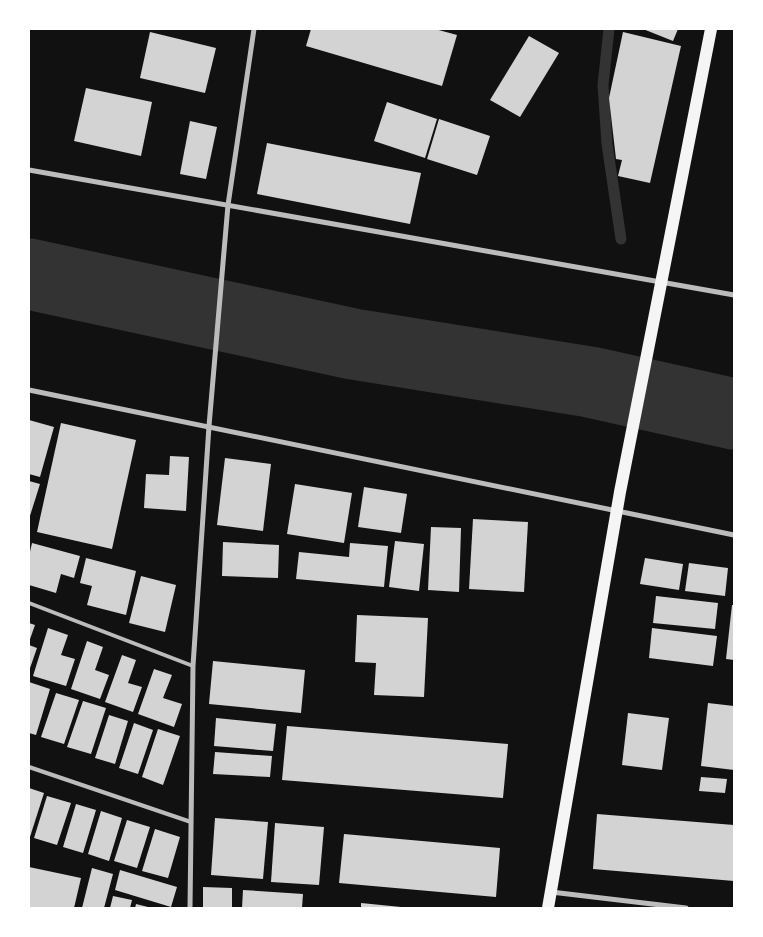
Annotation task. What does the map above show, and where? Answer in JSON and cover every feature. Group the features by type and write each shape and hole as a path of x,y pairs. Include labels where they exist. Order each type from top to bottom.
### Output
{"main road":[{"path":"548,908 620,492 660,280 712,29"}],"street":[{"path":"190,908 193,666 209,426 228,205 254,29"},
{"path":"29,170 660,280 734,295"},
{"path":"29,390 734,535"},
{"path":"551,892 686,908"}],"lane":[{"path":"29,603 193,666"},
{"path":"29,767 191,822"}],"building":[{"path":"311,29 435,29 457,35 442,86 306,46"},
{"path":"643,29 678,29 673,41"},
{"path":"150,32 216,48 205,93 140,78"},
{"path":"623,32 681,46 650,183 618,176 622,160 616,159 609,98"},
{"path":"529,36 559,53 520,117 490,100"},
{"path":"86,88 152,102 141,156 74,141"},
{"path":"387,102 437,119 425,158 374,141"},
{"path":"439,119 490,136 477,175 427,159"},
{"path":"190,121 217,127 206,179 180,174"},
{"path":"267,143 421,173 410,224 257,194"},
{"path":"29,420 54,427 40,477 29,474"},
{"path":"61,423 136,440 112,549 37,532"},
{"path":"170,456 189,457 186,511 144,508 146,474 169,475"},
{"path":"225,458 271,464 263,531 217,525"},
{"path":"29,481 40,484 29,519"},
{"path":"295,484 352,493 344,543 287,534"},
{"path":"364,487 407,494 401,533 358,527"},
{"path":"473,519 528,522 524,592 469,589"},
{"path":"431,527 461,528 459,592 428,590"},
{"path":"395,541 424,544 419,591 389,587"},
{"path":"223,542 279,545 278,578 222,576"},
{"path":"32,543 80,556 74,578 61,574 56,593 29,585 29,556"},
{"path":"350,543 388,546 384,587 296,579 299,552 349,557"},
{"path":"86,558 136,571 126,615 87,605 92,586 80,583"},
{"path":"645,558 683,564 679,590 640,584"},
{"path":"689,563 728,568 725,596 685,591"},
{"path":"141,576 176,585 165,632 129,623"},
{"path":"656,596 718,603 715,629 653,623"},
{"path":"732,605 734,605 734,660 726,659"},
{"path":"357,615 428,618 424,697 374,695 376,663 355,662"},
{"path":"29,623 35,625 29,642"},
{"path":"48,628 68,635 61,655 75,659 66,686 33,676"},
{"path":"652,628 717,636 713,666 649,658"},
{"path":"87,641 103,647 95,670 109,675 100,699 71,689"},
{"path":"29,645 37,648 29,671"},
{"path":"122,655 136,660 128,683 142,687 133,712 105,702"},
{"path":"213,661 305,670 301,713 209,704"},
{"path":"154,669 172,675 163,698 182,704 174,727 138,714"},
{"path":"29,682 50,689 36,735 29,733"},
{"path":"56,693 79,700 64,744 41,737"},
{"path":"83,701 106,708 91,754 67,747"},
{"path":"708,703 734,706 734,770 701,766"},
{"path":"628,713 669,718 662,770 622,765"},
{"path":"109,715 128,721 115,764 95,758"},
{"path":"216,718 276,724 273,751 214,746"},
{"path":"134,723 153,730 138,774 119,768"},
{"path":"287,726 508,744 503,798 282,780"},
{"path":"158,729 180,736 163,785 142,777"},
{"path":"215,752 272,756 270,777 213,774"},
{"path":"701,777 727,779 725,793 699,791"},
{"path":"29,788 44,793 29,840"},
{"path":"47,796 71,803 57,845 34,838"},
{"path":"76,804 96,810 83,853 63,847"},
{"path":"101,811 122,818 109,861 88,854"},
{"path":"597,814 734,825 734,881 593,869"},
{"path":"215,818 268,822 263,879 211,875"},
{"path":"127,820 150,827 137,868 114,861"},
{"path":"275,823 324,827 319,885 271,882"},
{"path":"155,829 180,837 168,878 142,871"},
{"path":"344,834 500,848 496,897 339,883"},
{"path":"29,867 81,878 74,908 29,908"},
{"path":"92,868 113,874 104,908 82,908"},
{"path":"120,870 177,887 171,907 115,890"},
{"path":"203,887 232,888 232,908 203,908"},
{"path":"243,890 303,894 302,908 242,908"},
{"path":"113,896 132,900 130,908 110,908"},
{"path":"361,903 401,907 401,908 361,908"},
{"path":"136,904 152,908 135,908"}],"waterway":[{"path":"609,29 603,85 607,144 621,239"},
{"path":"29,274 353,344 590,382 734,414"}]}
